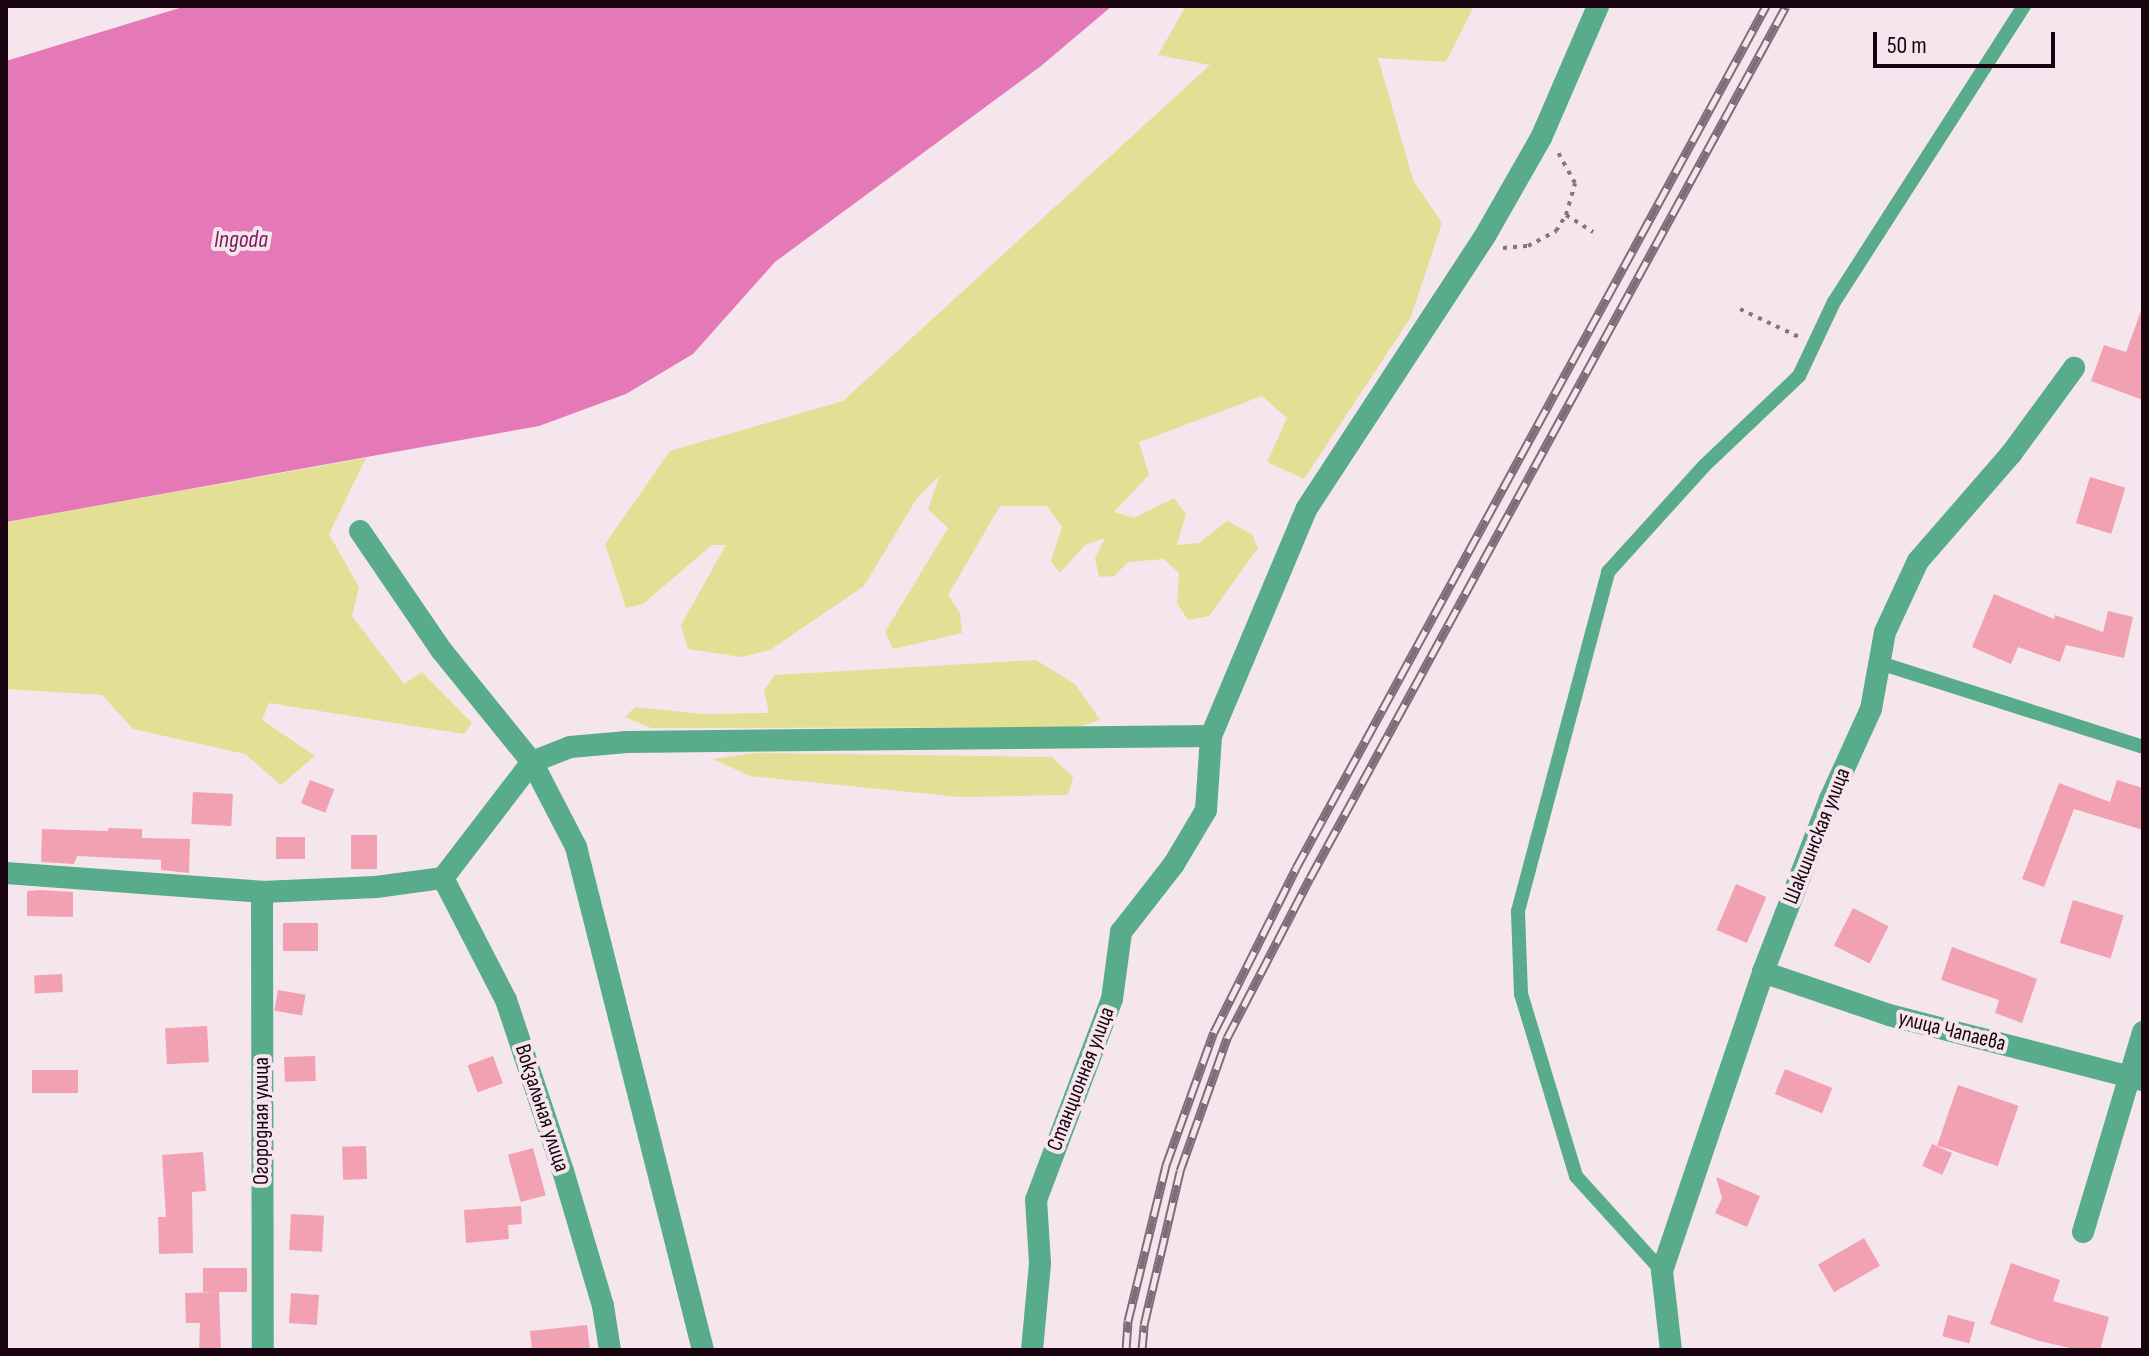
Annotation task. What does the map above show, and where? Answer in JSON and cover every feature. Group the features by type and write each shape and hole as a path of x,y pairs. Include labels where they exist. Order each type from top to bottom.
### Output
{"street":[{"name":"Станционная улица","path":"1032,1350 1040,1263 1036,1200 1112,999 1121,932 1174,864 1206,810 1211,736 1307,508 1476,249 1541,138 1598,6"},
{"name":"Шакшинская улица","path":"1671,1350 1662,1271 1763,972 1830,799 1871,709 1885,632 1918,561 2011,454 2074,368"},
{"path":"360,531 442,651 532,762 576,847 703,1350"},
{"path":"6,873 262,892 376,887 443,878 532,762 570,747 627,742 1211,736"},
{"name":"Вокзальная улица","path":"443,878 506,1000 563,1171 603,1306 610,1350"},
{"name":"Огородная улица","path":"262,892 263,1350"},
{"name":"улица Чапаева","path":"1763,972 1889,1015 2136,1078"},
{"path":"2083,1232 2136,1078 2143,1032"}],"lane":[{"path":"1662,1271 1576,1176 1521,994 1518,911 1608,572 1704,466 1799,376 1834,302 2024,6"},
{"path":"1880,663 2143,747"}],"path":[{"path":"1476,249 1528,246 1556,231 1566,215 1575,183 1562,155 1541,138"},
{"path":"1566,215 1593,232"},
{"path":"1740,309 1814,345"}],"shaded area":[{"path":"1186,6 1474,6 1446,62 1378,58 1413,180 1442,223 1411,317 1304,479 1267,462 1287,418 1262,396 1139,442 1149,475 1114,512 1134,518 1174,498 1186,514 1177,545 1199,543 1227,521 1252,534 1258,548 1209,616 1188,620 1177,603 1179,573 1164,559 1128,562 1114,576 1099,577 1095,558 1105,538 1085,545 1060,573 1051,561 1062,527 1047,506 1000,506 948,595 960,613 962,633 893,649 885,632 948,528 928,509 940,475 917,498 864,586 770,650 741,657 688,649 681,625 726,545 712,545 643,604 626,608 605,544 670,451 843,401 1210,65 1158,55"},
{"path":"366,458 329,534 359,587 352,616 404,684 422,672 472,723 464,734 269,703 262,720 315,756 281,785 245,754 133,729 102,695 6,689 6,522"},
{"path":"1036,660 1075,684 1100,720 1079,727 651,728 625,717 635,707 702,714 769,713 764,690 775,675"},
{"path":"756,753 1052,757 1073,777 1068,795 960,797 750,776 713,759"}],"water":[{"name":"Ingoda","path":"186,6 1112,6 1041,66 775,262 693,354 626,394 539,426 6,522 6,61"}],"building":[{"path":"2141,311 2143,400 2091,381 2104,345 2126,352"},
{"path":"2090,477 2125,488 2111,534 2076,523"},
{"path":"1994,594 2054,619 2055,615 2103,632 2108,611 2133,617 2124,658 2066,645 2060,662 2018,647 2011,664 1972,647"},
{"path":"310,780 334,789 325,813 301,803"},
{"path":"2117,780 2143,788 2143,830 2074,809 2044,887 2022,879 2059,783 2110,802"},
{"path":"193,792 233,794 231,826 191,824"},
{"path":"109,828 142,829 142,838 190,839 189,873 161,870 161,860 77,856 74,864 41,862 42,829 108,831"},
{"path":"351,835 377,835 377,869 351,869"},
{"path":"276,837 305,837 305,859 276,859"},
{"path":"1736,884 1766,897 1747,943 1716,930"},
{"path":"27,891 73,892 73,917 27,916"},
{"path":"2073,900 2124,915 2111,959 2060,943"},
{"path":"1853,908 1889,926 1870,964 1834,945"},
{"path":"283,923 318,923 318,951 283,951"},
{"path":"1952,947 2037,979 2022,1023 1995,1013 1999,1000 1941,980"},
{"path":"62,974 63,992 35,993 34,975"},
{"path":"278,990 306,995 302,1016 274,1011"},
{"path":"207,1026 209,1062 167,1064 165,1028"},
{"path":"315,1056 316,1081 285,1082 284,1057"},
{"path":"493,1056 503,1083 478,1092 468,1065"},
{"path":"1785,1069 1832,1088 1822,1113 1775,1094"},
{"path":"32,1070 78,1070 78,1093 32,1093"},
{"path":"1958,1085 2019,1106 1998,1166 1937,1146"},
{"path":"1932,1144 1952,1153 1942,1175 1922,1166"},
{"path":"366,1146 367,1179 343,1180 342,1147"},
{"path":"533,1148 546,1195 521,1202 508,1155"},
{"path":"203,1152 206,1191 192,1192 193,1253 159,1254 158,1217 166,1217 162,1155"},
{"path":"1716,1177 1760,1196 1747,1227 1715,1213 1722,1198"},
{"path":"521,1206 522,1224 508,1225 509,1239 466,1243 464,1210"},
{"path":"291,1214 324,1216 322,1252 289,1250"},
{"path":"1864,1238 1880,1266 1834,1292 1818,1264"},
{"path":"2011,1263 2060,1280 2053,1301 2109,1317 2100,1350 2079,1350 2039,1341 1990,1324"},
{"path":"203,1268 247,1268 247,1292 203,1292"},
{"path":"219,1292 221,1350 199,1350 200,1323 186,1323 185,1293"},
{"path":"291,1293 319,1295 317,1325 289,1323"},
{"path":"1948,1315 1975,1322 1969,1343 1942,1336"},
{"path":"587,1325 590,1350 532,1350 530,1331"}],"railway":[{"path":"1126,1350 1128,1321 1166,1165 1214,1032 1296,868 1766,6"},
{"path":"1142,1350 1144,1325 1180,1171 1227,1038 1310,878 1786,6"}]}
